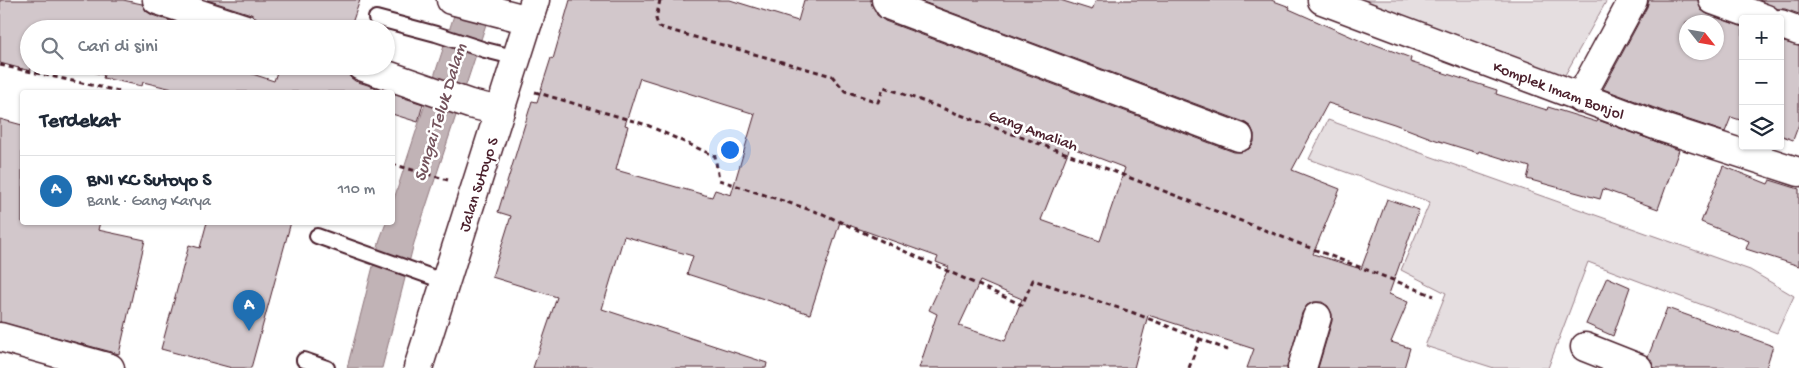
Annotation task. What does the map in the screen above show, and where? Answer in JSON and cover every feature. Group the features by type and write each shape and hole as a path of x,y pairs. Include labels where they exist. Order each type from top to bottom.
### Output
{"main road":[{"path":"157,0 218,20"},
{"path":"451,0 494,12 532,10"},
{"path":"886,0 890,6 1239,137"},
{"name":"Komplek Imam Bonjol","path":"1322,0 1663,128 1799,172"},
{"path":"1580,98 1633,0"},
{"path":"1713,0 1755,15"},
{"name":"Jalan Sutoyo S","path":"418,368 532,10"},
{"path":"1784,25 1799,31"},
{"path":"388,75 470,104 500,111"},
{"path":"1302,368 1317,317"},
{"path":"0,337 110,368"},
{"path":"1585,347 1638,368"}],"lane":[{"path":"376,18 384,20"},
{"path":"395,23 517,58"},
{"path":"317,236 446,282"},
{"path":"304,360 327,368"}],"path":[{"name":"Gang Amaliah","path":"660,0 656,19 660,27 832,76 845,91 878,102 884,87 1092,163 1434,296"},
{"path":"0,65 20,69"},
{"path":"46,75 114,90"},
{"path":"508,85 647,125 715,156 719,180 823,214 1022,305 1033,280 1134,313 1228,350"},
{"path":"395,165 442,178"},
{"path":"1189,368 1200,338"}],"shaded area":[{"path":"1350,0 1607,0 1561,82"},
{"path":"1328,120 1750,270 1794,296 1777,333 1588,262 1548,368 1494,368 1425,346 1446,293 1401,270 1430,202 1309,159"}],"water":[{"name":"Sungai Teluk Dalam","path":"459,0 494,0 414,243 382,368 347,368 380,239 385,225 395,225 395,196"}],"building":[{"path":"0,0 123,0 142,4 146,11 152,15 167,20 20,20 20,68 0,63"},
{"path":"207,0 360,0 353,20 258,20 251,14"},
{"path":"570,0 730,0 798,21 804,0 871,0 877,15 885,21 1234,152 1241,152 1249,149 1254,142 1254,134 1251,127 1244,122 918,0 1060,0 1092,10 1096,0 1271,0 1370,45 1371,43 1411,58 1410,62 1497,90 1496,94 1547,110 1548,107 1597,122 1598,120 1679,150 1658,209 1603,189 1600,199 1527,179 1530,167 1436,140 1394,124 1328,103 1292,170 1340,189 1313,254 1361,269 1387,199 1419,210 1389,294 1408,302 1391,342 1410,348 1404,368 1318,368 1332,321 1332,314 1328,306 1322,302 1314,302 1307,305 1302,313 1287,368 1247,368 1254,349 1148,315 1134,368 919,368 937,314 929,310 949,267 936,262 938,257 840,222 810,314 687,274 693,256 624,236 602,309 767,363 766,368 533,368 557,297 492,277 511,216 498,212 532,101 537,102 551,58 553,59","holes":["640,78 755,114 731,195 715,190 712,197 616,170 628,126 625,125","1070,147 1125,168 1100,241 1041,220","980,281 1022,299 1005,341 959,326"]},
{"path":"1649,0 1698,0 1701,10 1710,15 1679,15 1679,60 1724,60 1724,20 1739,26 1739,120 1731,117 1725,132 1603,89"},
{"path":"1759,0 1799,0 1799,14 1785,9 1778,9"},
{"path":"1784,42 1799,46 1799,124 1793,140 1784,137"},
{"path":"104,75 256,75 274,81 276,75 349,75 355,81 384,90 177,90 143,82 142,86 103,78"},
{"path":"395,95 423,104 418,122 395,115"},
{"path":"0,119 20,124 20,225 99,225 98,230 145,240 119,354 0,322"},
{"path":"1723,166 1768,184 1770,180 1799,189 1799,266 1746,249 1749,241 1701,222"},
{"path":"206,225 290,225 251,368 232,368 161,349 189,245 200,248"},
{"path":"1607,277 1630,287 1613,336 1586,324"},
{"path":"1667,308 1773,346 1766,368 1653,368 1648,357"}],"place":[{"name":"BNI KC Sutoyo S","path":"249,331"}]}
